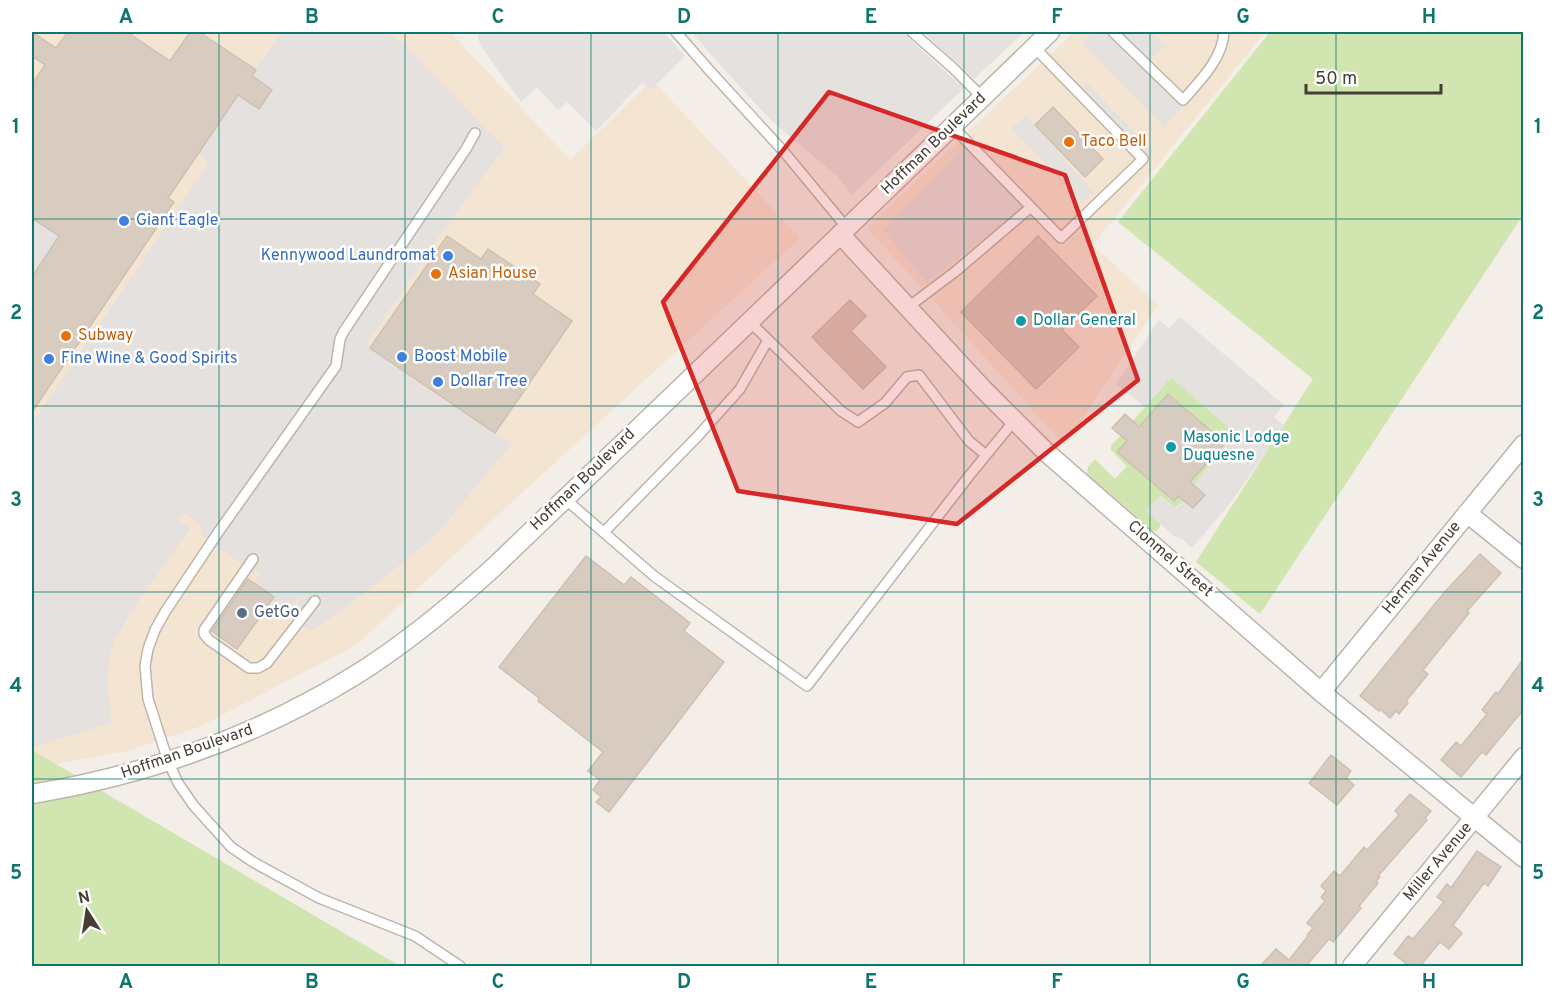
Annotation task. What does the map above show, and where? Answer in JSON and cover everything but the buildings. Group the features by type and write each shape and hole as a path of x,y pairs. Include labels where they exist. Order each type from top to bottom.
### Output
{"street":[{"name":"Hoffman Boulevard","path":"32,794 112,778 221,743 315,699 389,652 460,598 1050,32"},
{"name":"Clonmel Street","path":"843,231 907,308 982,389 1067,470 1321,692 1524,858"},
{"name":"Herman Avenue","path":"1321,692 1524,444"},
{"path":"1467,513 1524,558"},
{"name":"Miller Avenue","path":"1352,966 1524,757"}],"lane":[{"path":"676,32 785,153 843,231"},
{"path":"912,32 982,97"},
{"path":"1113,32 1183,100 1205,74 1221,49 1224,32"},
{"path":"952,126 1061,238 1143,159 1034,47"},
{"path":"460,966 415,936 319,898 253,862 231,847 194,806 178,783 168,761 151,707 145,666 155,630 165,612 217,534 336,366 339,345 344,332 475,133"},
{"path":"907,308 956,271 1031,207"},
{"path":"749,321 841,411 858,422 885,403 907,377 919,375 969,441 986,456"},
{"path":"604,532 740,389 768,340"},
{"path":"564,498 654,576 807,686 1014,421"},
{"path":"253,559 204,630 208,640 249,668 258,668 267,663 315,601"}],"highlighted area":[{"path":"829,92 1065,175 1138,380 957,524 738,491 663,302"}],"shaded area":[{"path":"32,32 450,32 570,160 652,80 800,238 356,645 201,726 128,751 32,768"},
{"path":"382,32 401,41 504,148 442,232 366,345 449,404 453,404 511,444 432,538 379,582 311,631 290,615 300,599 297,599 288,612 252,586 260,574 259,570 253,572 201,535 199,524 188,515 182,514 178,519 190,529 130,613 115,640 110,655 107,679 111,723 32,747 32,424 208,164 198,154 238,95 259,109 272,90 252,76 281,33"},
{"path":"477,32 663,32 685,56 651,90 642,83 596,131 567,102 558,110 537,87 521,102 480,45"},
{"path":"691,32 901,32 964,88 852,195 837,176 773,122"},
{"path":"923,32 1024,32 974,79"},
{"path":"1074,32 1265,32 1093,245 1158,305 1065,445 867,228"},
{"path":"1093,32 1152,32 1166,46 1147,62 1186,102 1165,127 1082,43"},
{"path":"1086,82 1152,150 1146,166 1081,100"},
{"path":"1025,116 1093,191 1082,203 1012,128"},
{"path":"965,147 1023,208 927,283 884,230"},
{"path":"32,218 59,236 32,277"},
{"path":"1180,317 1284,405 1274,417 1285,426 1232,501 1192,548 1181,538 1175,537 1146,511 1160,496 1173,507 1177,508 1184,500 1193,508 1205,495 1194,485 1235,433 1171,377 1145,407 1116,384 1159,320 1169,328"}],"green space":[{"path":"1270,32 1523,32 1523,215 1260,614 1196,562 1313,379 1118,222"},
{"path":"1171,377 1235,433 1194,485 1191,482 1225,443 1169,394 1139,427 1133,421"},
{"path":"1121,435 1127,441 1118,452 1173,501 1178,496 1184,500 1175,508 1161,496 1147,511 1160,523 1156,531 1153,531 1087,474 1088,467 1095,459 1115,479 1127,466 1111,450 1111,446"},
{"path":"32,750 400,966 32,966"}],"place":[{"name":"Taco Bell","path":"1069,142"},
{"name":"Giant Eagle","path":"124,221"},
{"name":"Kennywood Laundromat","path":"448,256"},
{"name":"Asian House","path":"436,274"},
{"name":"Dollar General","path":"1021,321"},
{"name":"Subway","path":"66,336"},
{"name":"Boost Mobile","path":"402,357"},
{"name":"Fine Wine & Good Spirits","path":"49,359"},
{"name":"Dollar Tree","path":"438,382"},
{"name":"Masonic Lodge Duquesne","path":"1171,447"},
{"name":"GetGo","path":"242,613"}]}
